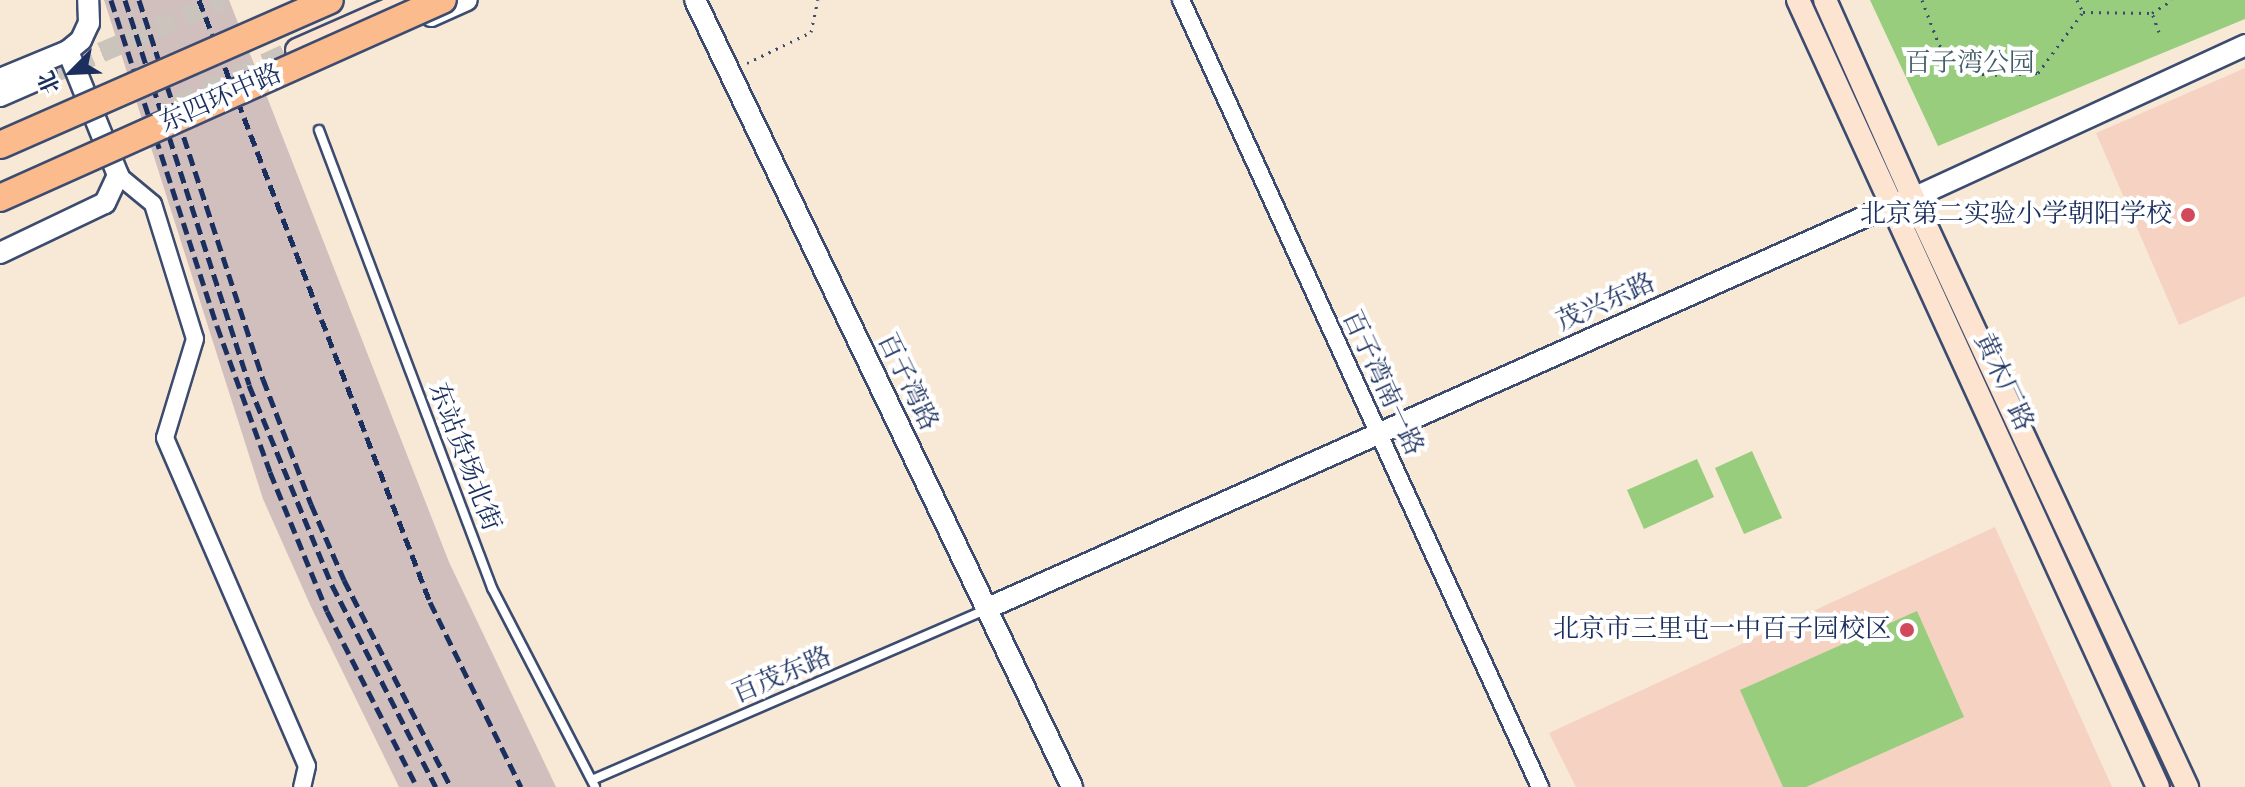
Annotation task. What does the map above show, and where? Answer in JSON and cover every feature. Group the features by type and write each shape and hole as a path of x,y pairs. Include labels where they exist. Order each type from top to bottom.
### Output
{"highway":[{"name":"东四环中路","path":"0,145 330,0"},
{"name":"东四环中路","path":"0,198 443,0"}],"main road":[{"name":"东四环中路","path":"285,21 330,0"},
{"name":"东四环中路","path":"297,50 411,0"},
{"name":"黄木厂路","path":"1798,0 2158,787"},
{"path":"1825,0 1913,198 2187,787"},
{"path":"0,156 70,126"},
{"path":"0,185 87,159"}],"street":[{"path":"0,79 68,51 81,40 89,23 88,0"},
{"name":"东四环中路","path":"307,71 467,0"},
{"name":"百子湾路","path":"695,0 1072,787"},
{"name":"百子湾南一路","path":"1181,0 1540,787"},
{"name":"茂兴东路","path":"988,608 1378,432 1891,205 1913,198 2245,45"},
{"path":"68,51 118,175 153,204 195,339 165,438 307,766 302,787"},
{"path":"0,96 46,76"},
{"path":"0,212 87,159"},
{"path":"0,253 105,203 118,175"}],"lane":[{"name":"东站货场北街","path":"319,130 492,588 594,783"},
{"name":"百茂东路","path":"594,783 988,608"}],"path":[{"path":"729,72 811,32 818,0"},
{"path":"1922,0 1939,45 1974,72 1987,75 2038,73 2083,12"},
{"path":"2077,0 2083,12"},
{"path":"2083,12 2152,13 2172,0"},
{"path":"2152,13 2159,32"}],"shaded area":[{"path":"104,0 229,0 449,562 556,787 399,787 312,609 263,499"},
{"name":"北京第二实验小学朝阳学校","path":"2245,68 2245,296 2179,325 2096,133"},
{"name":"北京市三里屯一中百子园校区","path":"1995,527 2112,787 1576,787 1549,733"}],"green space":[{"name":"百子湾公园","path":"1870,0 2245,0 2245,19 1938,146"},
{"path":"1752,451 1782,518 1744,534 1715,468"},
{"path":"1697,459 1714,497 1644,529 1627,490"},
{"path":"1917,611 1964,717 1806,787 1783,787 1740,690"}],"tunnel":[{"path":"46,76 224,0"},
{"path":"175,106 297,50"}],"railway":[{"path":"111,0 217,326 270,472 327,611 417,787"},
{"path":"125,0 249,385 332,585 436,787"},
{"path":"139,0 263,379 311,504 344,580 451,787"},
{"path":"199,0 430,602 521,787"}],"place":[{"name":"北京第二实验小学朝阳学校","path":"2188,215"},
{"name":"北京市三里屯一中百子园校区","path":"1907,630"}]}
